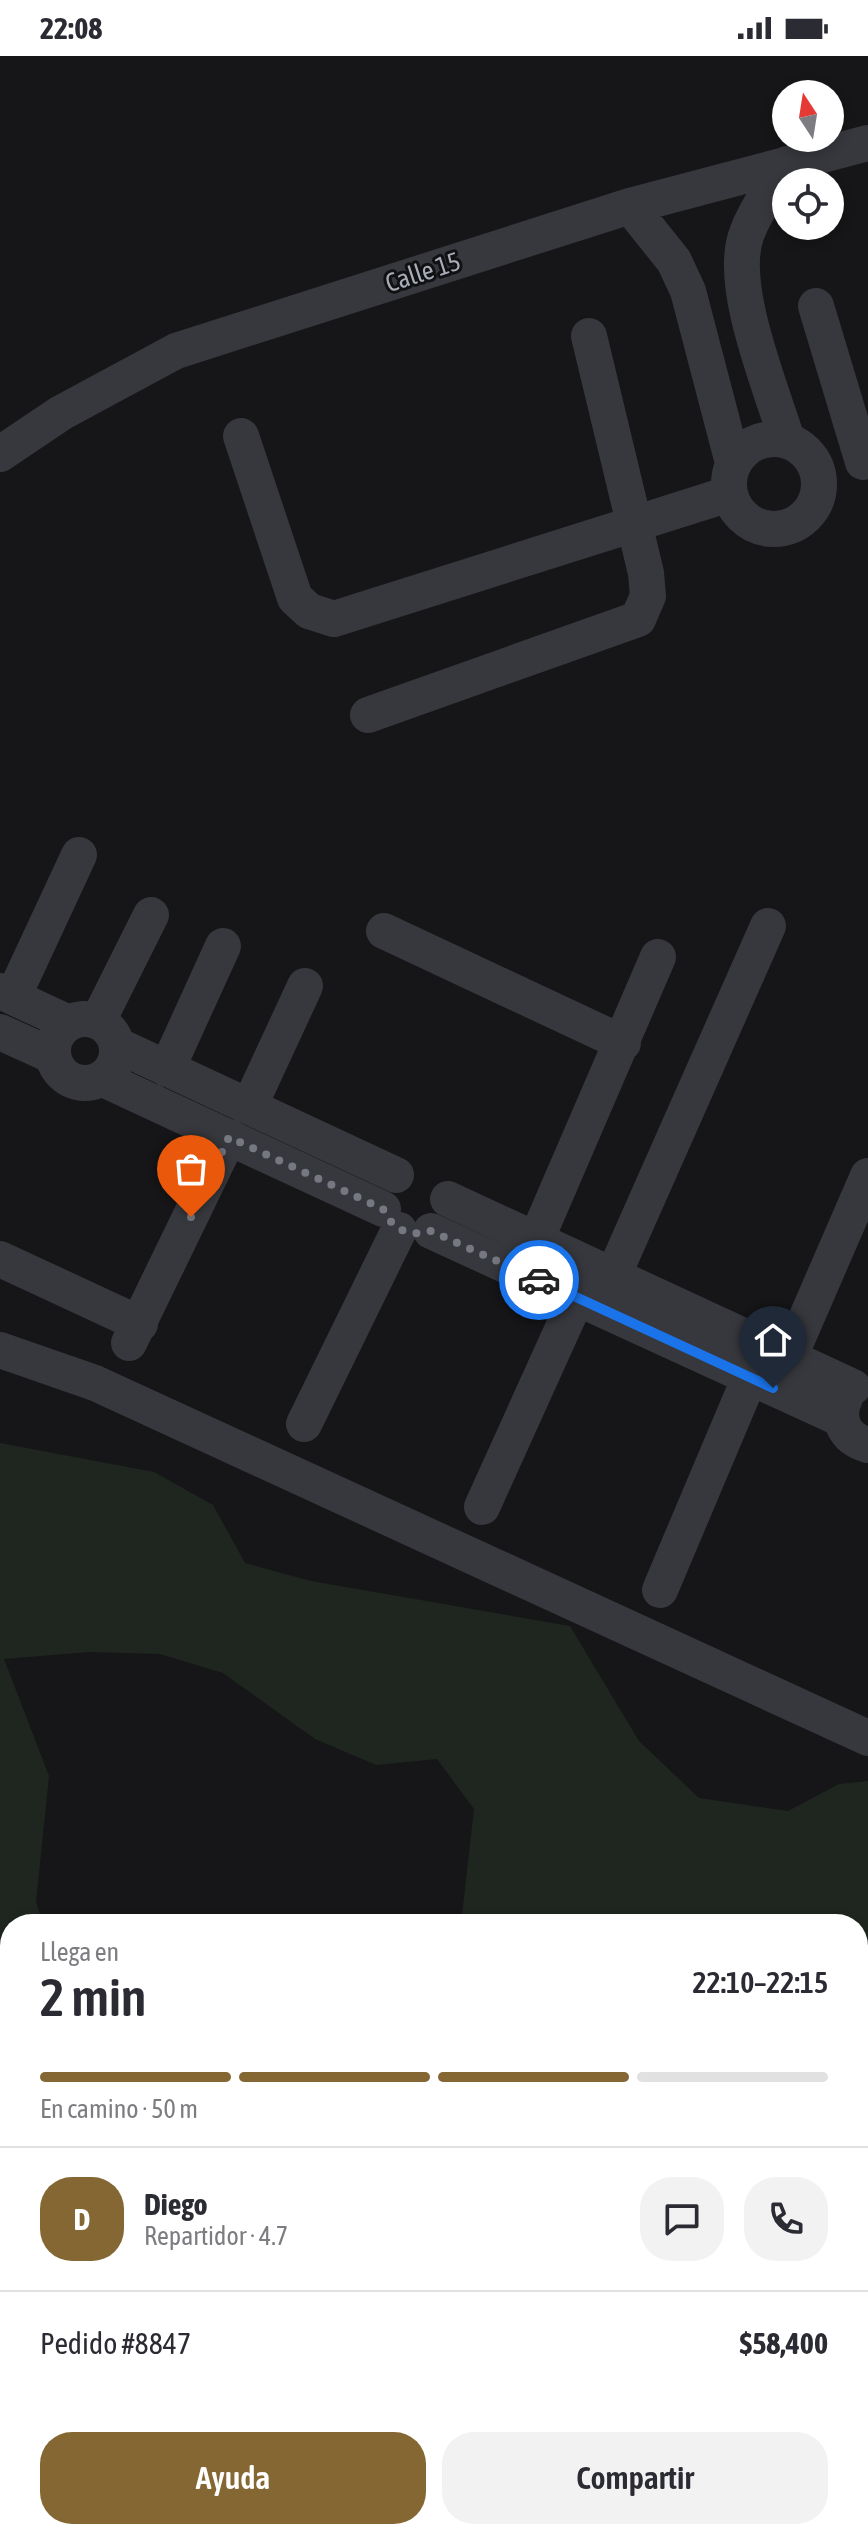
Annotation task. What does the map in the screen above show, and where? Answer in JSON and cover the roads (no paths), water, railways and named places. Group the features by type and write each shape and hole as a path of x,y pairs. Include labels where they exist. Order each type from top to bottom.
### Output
{"street":[{"name":"Calle 15","path":"0,454 61,413 176,351 630,206 868,143"},
{"path":"787,164 746,235 740,271 746,307 787,440"},
{"path":"241,436 295,598 309,611 334,619 634,524 731,479 742,451 756,442 771,438 787,440 801,447 812,458 818,473 819,489 814,504 805,517 792,526 760,528 735,509 731,479 688,291 674,261 630,206"},
{"path":"816,306 865,461 818,473"},
{"path":"368,715 638,619 648,596 646,573 589,336"},
{"path":"79,855 6,994 95,1030 167,1069 396,1175"},
{"path":"95,1030 151,915"},
{"path":"613,1276 768,926"},
{"path":"384,931 623,1043"},
{"path":"167,1069 223,946"},
{"path":"536,1240 658,957"},
{"path":"249,1107 305,986"},
{"path":"95,1030 115,1065 103,1079 82,1084 71,1081 56,1066 53,1056 56,1037 95,1030"},
{"path":"0,1032 53,1056"},
{"path":"103,1079 404,1223 577,1297 750,1377 854,1396"},
{"path":"0,1259 135,1333 229,1137"},
{"path":"415,1169 434,1174 441,1181 448,1199 444,1217 404,1223 385,1190 396,1175 415,1169"},
{"path":"789,1358 868,1176"},
{"path":"448,1199 789,1358 854,1396"},
{"path":"304,1424 404,1223"},
{"path":"482,1507 577,1297"},
{"path":"0,1350 95,1383 868,1738"},
{"path":"660,1590 750,1377"},
{"path":"854,1396 851,1437 868,1445"}]}
